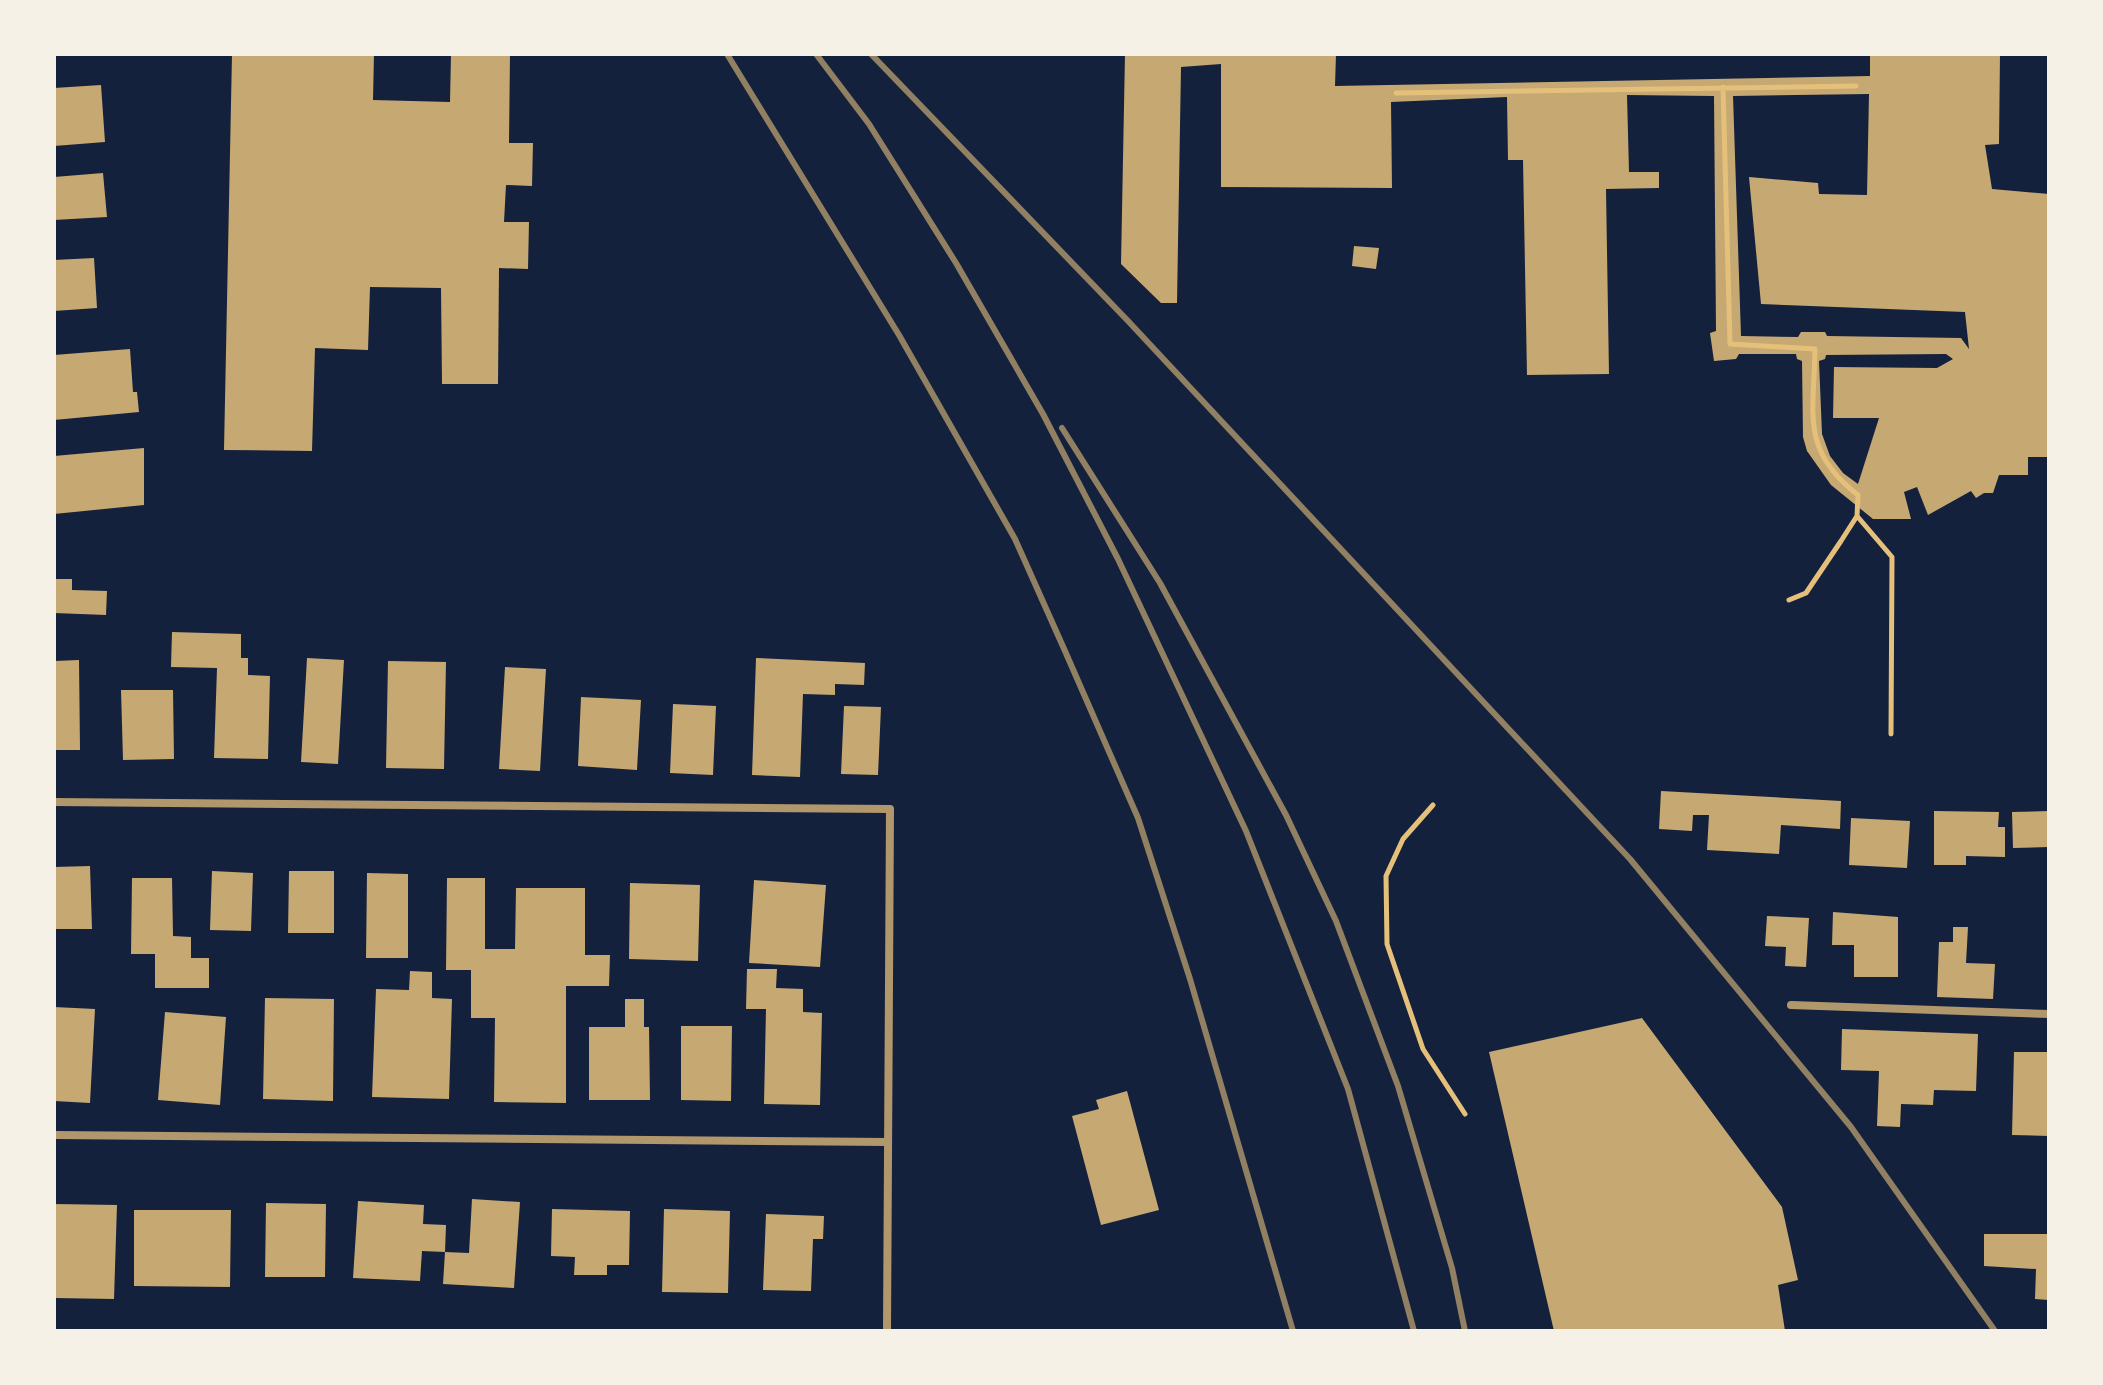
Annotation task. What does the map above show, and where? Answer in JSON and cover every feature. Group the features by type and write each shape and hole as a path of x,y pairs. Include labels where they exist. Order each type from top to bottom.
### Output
{"street":[{"path":"54,802 890,809 887,1331"},
{"path":"1791,1005 2049,1014"},
{"path":"54,1135 888,1142"}],"path":[{"path":"1396,93 1856,86"},
{"path":"1723,87 1730,344 1815,349 1815,441 1838,480 1858,495 1857,516 1806,593 1789,600"},
{"path":"1857,516 1892,557 1891,734"},
{"path":"1433,805 1403,839 1386,876 1387,944 1423,1049 1465,1114"}],"building":[{"path":"232,54 374,54 373,100 450,102 451,54 510,54 509,143 533,143 532,186 506,185 504,222 529,222 528,269 499,268 498,384 442,384 441,288 370,287 368,350 315,348 312,451 224,450"},
{"path":"1125,54 1336,54 1335,86 1870,76 1870,54 2000,54 1999,144 1985,145 1992,189 2049,194 2049,457 2028,457 2028,475 1999,475 1993,493 1984,493 1976,498 1971,491 1928,515 1917,487 1904,492 1911,519 1873,519 1831,485 1807,451 1803,437 1802,361 1797,359 1796,354 1739,354 1736,359 1714,361 1710,333 1716,331 1714,96 1627,95 1629,172 1659,172 1659,188 1606,189 1609,374 1527,375 1523,160 1508,160 1507,97 1391,102 1392,188 1221,187 1221,64 1181,67 1177,303 1161,303 1121,264","holes":["1869,94 1867,195 1819,194 1818,183 1749,177 1761,304 1965,312 1969,349 1961,338 1827,336 1825,332 1801,332 1798,337 1741,336 1733,96","1946,354 1953,359 1937,368 1834,367 1833,418 1879,418 1858,484 1843,473 1830,456 1822,434 1819,361 1826,355"]},
{"path":"101,85 105,142 54,146 54,88"},
{"path":"103,173 107,217 54,220 54,177"},
{"path":"1354,246 1379,248 1376,269 1352,266"},
{"path":"94,258 97,308 54,311 54,260"},
{"path":"130,349 133,392 137,392 139,412 54,420 54,355"},
{"path":"144,448 144,505 54,514 54,456"},
{"path":"54,579 72,579 72,590 107,591 106,615 54,613"},
{"path":"172,632 241,634 241,658 248,658 248,675 270,676 268,759 214,758 217,668 171,667"},
{"path":"307,658 344,660 338,764 301,762"},
{"path":"756,658 865,663 864,685 835,684 835,695 803,694 800,777 752,775"},
{"path":"79,660 80,750 54,750 54,661"},
{"path":"388,661 446,662 444,769 386,768"},
{"path":"505,667 546,669 540,771 499,769"},
{"path":"121,690 173,690 174,759 123,760"},
{"path":"581,697 641,700 637,770 578,766"},
{"path":"673,704 716,706 713,775 670,773"},
{"path":"844,706 881,707 878,775 841,774"},
{"path":"1661,791 1841,801 1840,829 1781,825 1779,854 1707,850 1709,815 1693,815 1692,831 1659,829"},
{"path":"1934,811 1999,812 1998,827 2005,827 2005,857 1966,856 1966,865 1934,865"},
{"path":"2049,811 2049,847 2013,848 2012,812"},
{"path":"1851,818 1910,821 1907,868 1849,865"},
{"path":"90,866 92,929 54,929 54,867"},
{"path":"212,871 253,873 251,931 210,930"},
{"path":"289,871 334,871 334,933 288,933"},
{"path":"367,873 408,874 408,958 366,958"},
{"path":"132,878 172,878 173,936 191,937 191,958 209,958 209,988 155,988 155,954 131,954"},
{"path":"447,878 485,878 485,949 515,949 516,888 585,888 585,955 610,955 609,986 566,986 566,1103 494,1102 495,1018 471,1018 471,970 446,970"},
{"path":"754,880 826,885 820,967 749,963"},
{"path":"630,883 700,885 698,961 629,959"},
{"path":"1833,912 1898,917 1898,977 1854,977 1854,945 1832,945"},
{"path":"1767,916 1809,918 1806,967 1785,966 1786,947 1765,946"},
{"path":"1953,927 1968,927 1966,963 1995,964 1993,999 1937,997 1939,942 1953,942"},
{"path":"747,969 777,969 776,988 803,989 803,1012 822,1013 820,1105 764,1104 766,1009 746,1009"},
{"path":"410,971 432,972 432,998 452,999 449,1099 372,1097 376,989 409,990"},
{"path":"265,998 334,999 333,1101 263,1099"},
{"path":"625,999 644,999 644,1027 649,1027 650,1100 589,1100 589,1027 625,1027"},
{"path":"54,1007 95,1009 90,1103 54,1101"},
{"path":"165,1012 226,1017 220,1105 158,1100"},
{"path":"1642,1018 1782,1207 1798,1280 1778,1285 1785,1331 1554,1331 1489,1052"},
{"path":"681,1026 732,1026 731,1101 681,1100"},
{"path":"1842,1029 1978,1034 1976,1091 1934,1090 1933,1105 1901,1104 1900,1127 1877,1126 1879,1071 1841,1070"},
{"path":"2014,1052 2049,1052 2049,1136 2012,1135"},
{"path":"1127,1091 1159,1210 1101,1225 1072,1116 1099,1109 1096,1100"},
{"path":"472,1199 520,1202 514,1288 443,1284 445,1252 469,1253"},
{"path":"358,1201 424,1205 423,1224 446,1225 445,1252 422,1251 420,1281 353,1278"},
{"path":"266,1203 326,1204 325,1277 265,1277"},
{"path":"54,1204 117,1205 114,1299 54,1298"},
{"path":"552,1209 630,1211 629,1265 607,1265 607,1275 574,1275 575,1257 551,1256"},
{"path":"664,1209 730,1211 728,1293 662,1292"},
{"path":"134,1210 231,1210 230,1287 134,1286"},
{"path":"766,1214 824,1216 823,1239 813,1239 811,1291 763,1290"},
{"path":"1984,1234 2049,1234 2049,1300 2035,1299 2036,1269 1984,1266"}],"railway":[{"path":"727,54 899,335 1015,539 1065,651 1138,818 1190,979 1293,1331"},
{"path":"816,54 869,124 956,263 1043,414 1118,559 1246,831 1348,1089 1414,1331"},
{"path":"871,54 1129,322 1630,859 1851,1127 1995,1331"},
{"path":"1062,428 1160,583 1286,815 1336,921 1398,1086 1452,1268 1465,1331"}]}
